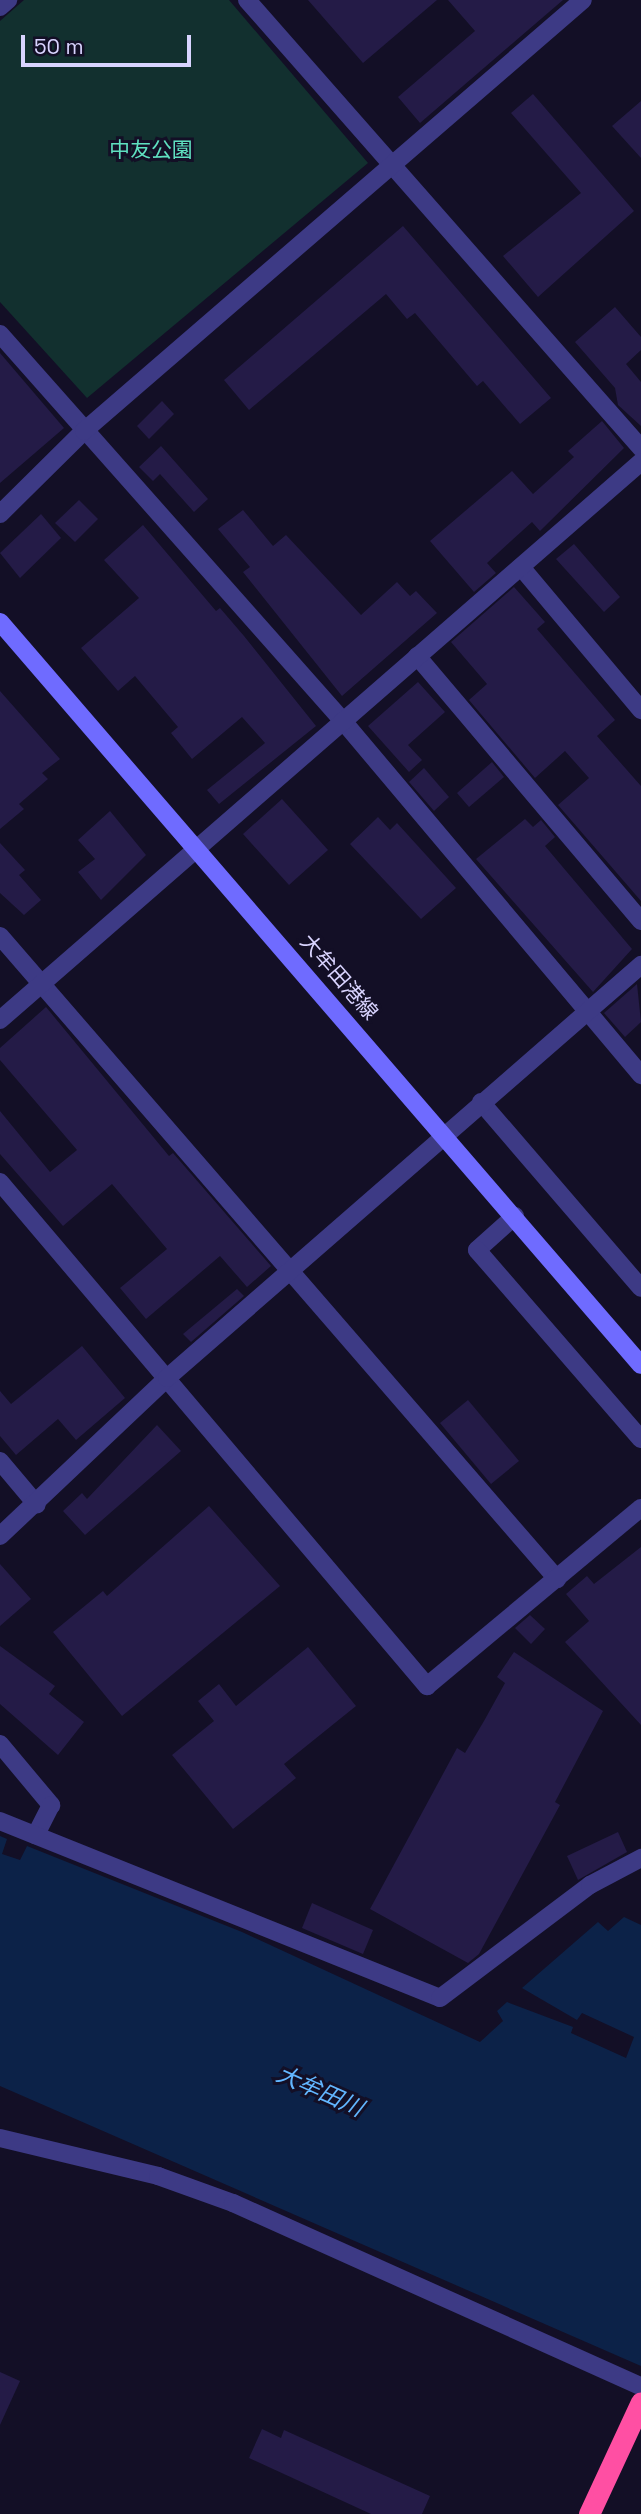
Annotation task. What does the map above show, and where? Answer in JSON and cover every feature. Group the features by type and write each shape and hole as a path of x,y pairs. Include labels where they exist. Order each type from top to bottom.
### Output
{"highway":[{"path":"589,2514 641,2402"}],"main road":[{"name":"大牟田港線","path":"0,622 446,1135 641,1365"}],"street":[{"path":"0,7 8,0"},
{"path":"247,0 641,448"},
{"path":"0,514 85,431 390,164 583,0"},
{"path":"0,334 343,721 641,1075"},
{"path":"0,1020 641,462"},
{"path":"521,567 641,710"},
{"path":"417,656 641,921"},
{"path":"0,936 557,1578"},
{"path":"0,1536 37,1505 167,1378 641,965"},
{"path":"481,1102 641,1288"},
{"path":"0,1182 427,1686 641,1508"},
{"path":"515,1216 477,1250 641,1438"},
{"path":"0,1461 37,1505"},
{"path":"0,1744 51,1805 36,1835"},
{"path":"0,1821 440,1998 590,1885 641,1858"},
{"path":"0,2137 158,2176 233,2203 641,2386"}],"green space":[{"name":"中友公園","path":"24,0 229,0 368,163 87,398 0,302 0,21"}],"water":[{"name":"大牟田川","path":"0,1836 7,1839 2,1854 20,1860 27,1846 242,1932 480,2042 503,2021 497,2011 507,2002 573,2027 571,2033 626,2058 634,2037 582,2013 577,2020 522,1988 598,1922 608,1931 624,1917 641,1925 641,2366 0,2086"}],"building":[{"path":"308,0 437,0 363,63"},
{"path":"448,0 563,0 420,123 398,97 475,31"},
{"path":"533,94 634,211 538,297 503,256 581,193 511,113"},
{"path":"641,101 641,158 612,126"},
{"path":"403,226 551,398 520,424 483,381 477,386 415,313 407,319 386,294 249,410 224,380"},
{"path":"615,307 641,337 641,350 626,364 641,382 641,426 618,405 615,388 575,342"},
{"path":"0,353 64,428 0,483"},
{"path":"162,401 174,414 149,439 137,426"},
{"path":"602,421 624,448 540,531 532,522 487,563 496,573 474,592 430,541 512,471 533,494 574,457 568,451"},
{"path":"161,446 208,499 194,512 160,474 153,481 139,467"},
{"path":"79,500 98,519 75,542 55,523"},
{"path":"243,510 273,546 286,535 361,615 397,582 410,596 416,591 437,613 342,696 243,572 250,567 218,529"},
{"path":"41,514 61,538 20,578 0,553"},
{"path":"143,525 216,611 220,608 316,726 219,804 207,790 265,743 242,717 192,759 171,733 178,727 135,676 118,691 81,648 139,598 104,560"},
{"path":"574,544 620,597 604,612 556,559"},
{"path":"514,587 545,622 537,629 615,720 597,736 641,786 641,901 558,805 589,778 565,751 535,778 469,700 487,684 451,642"},
{"path":"418,682 445,712 408,745 422,760 409,772 368,726"},
{"path":"0,691 60,759 42,773 48,779 19,804 24,809 0,829"},
{"path":"492,762 504,777 469,807 457,793"},
{"path":"424,768 449,797 434,811 409,782"},
{"path":"282,799 328,850 289,885 243,834"},
{"path":"110,811 146,855 101,900 78,872 95,859 78,840"},
{"path":"378,817 390,830 397,823 456,888 421,919 350,844"},
{"path":"525,819 533,827 541,820 555,837 545,846 632,949 593,992 476,859"},
{"path":"0,843 25,870 19,875 41,900 24,915 0,893"},
{"path":"637,984 641,1022 625,1037 604,1013"},
{"path":"46,1007 169,1156 173,1153 271,1266 247,1287 220,1256 146,1319 120,1288 167,1249 112,1184 63,1226 0,1154 0,1111 50,1172 77,1150 0,1060 0,1048"},
{"path":"237,1289 244,1296 191,1342 183,1334"},
{"path":"82,1346 125,1398 76,1440 58,1419 16,1455 0,1436 0,1391 11,1404"},
{"path":"468,1400 519,1461 491,1484 440,1423"},
{"path":"157,1425 181,1451 85,1535 63,1511 82,1493 87,1499"},
{"path":"209,1506 280,1586 122,1716 53,1632 103,1591 107,1596"},
{"path":"641,1547 641,1725 565,1642 589,1621 566,1594 587,1576 594,1584"},
{"path":"0,1564 31,1599 0,1626"},
{"path":"530,1615 545,1629 531,1644 515,1628"},
{"path":"0,1646 55,1686 49,1694 84,1722 58,1755 0,1704"},
{"path":"308,1647 356,1706 284,1764 296,1778 233,1829 172,1755 214,1721 198,1701 219,1684 236,1706"},
{"path":"514,1652 603,1711 555,1802 560,1805 479,1954 468,1963 370,1909 457,1748 465,1753 484,1721 505,1683 497,1677"},
{"path":"618,1832 627,1852 578,1880 567,1856"},
{"path":"312,1903 373,1930 363,1954 302,1928"},
{"path":"0,2372 20,2381 0,2425"},
{"path":"262,2429 281,2438 284,2430 430,2496 422,2514 371,2514 249,2458"}]}
